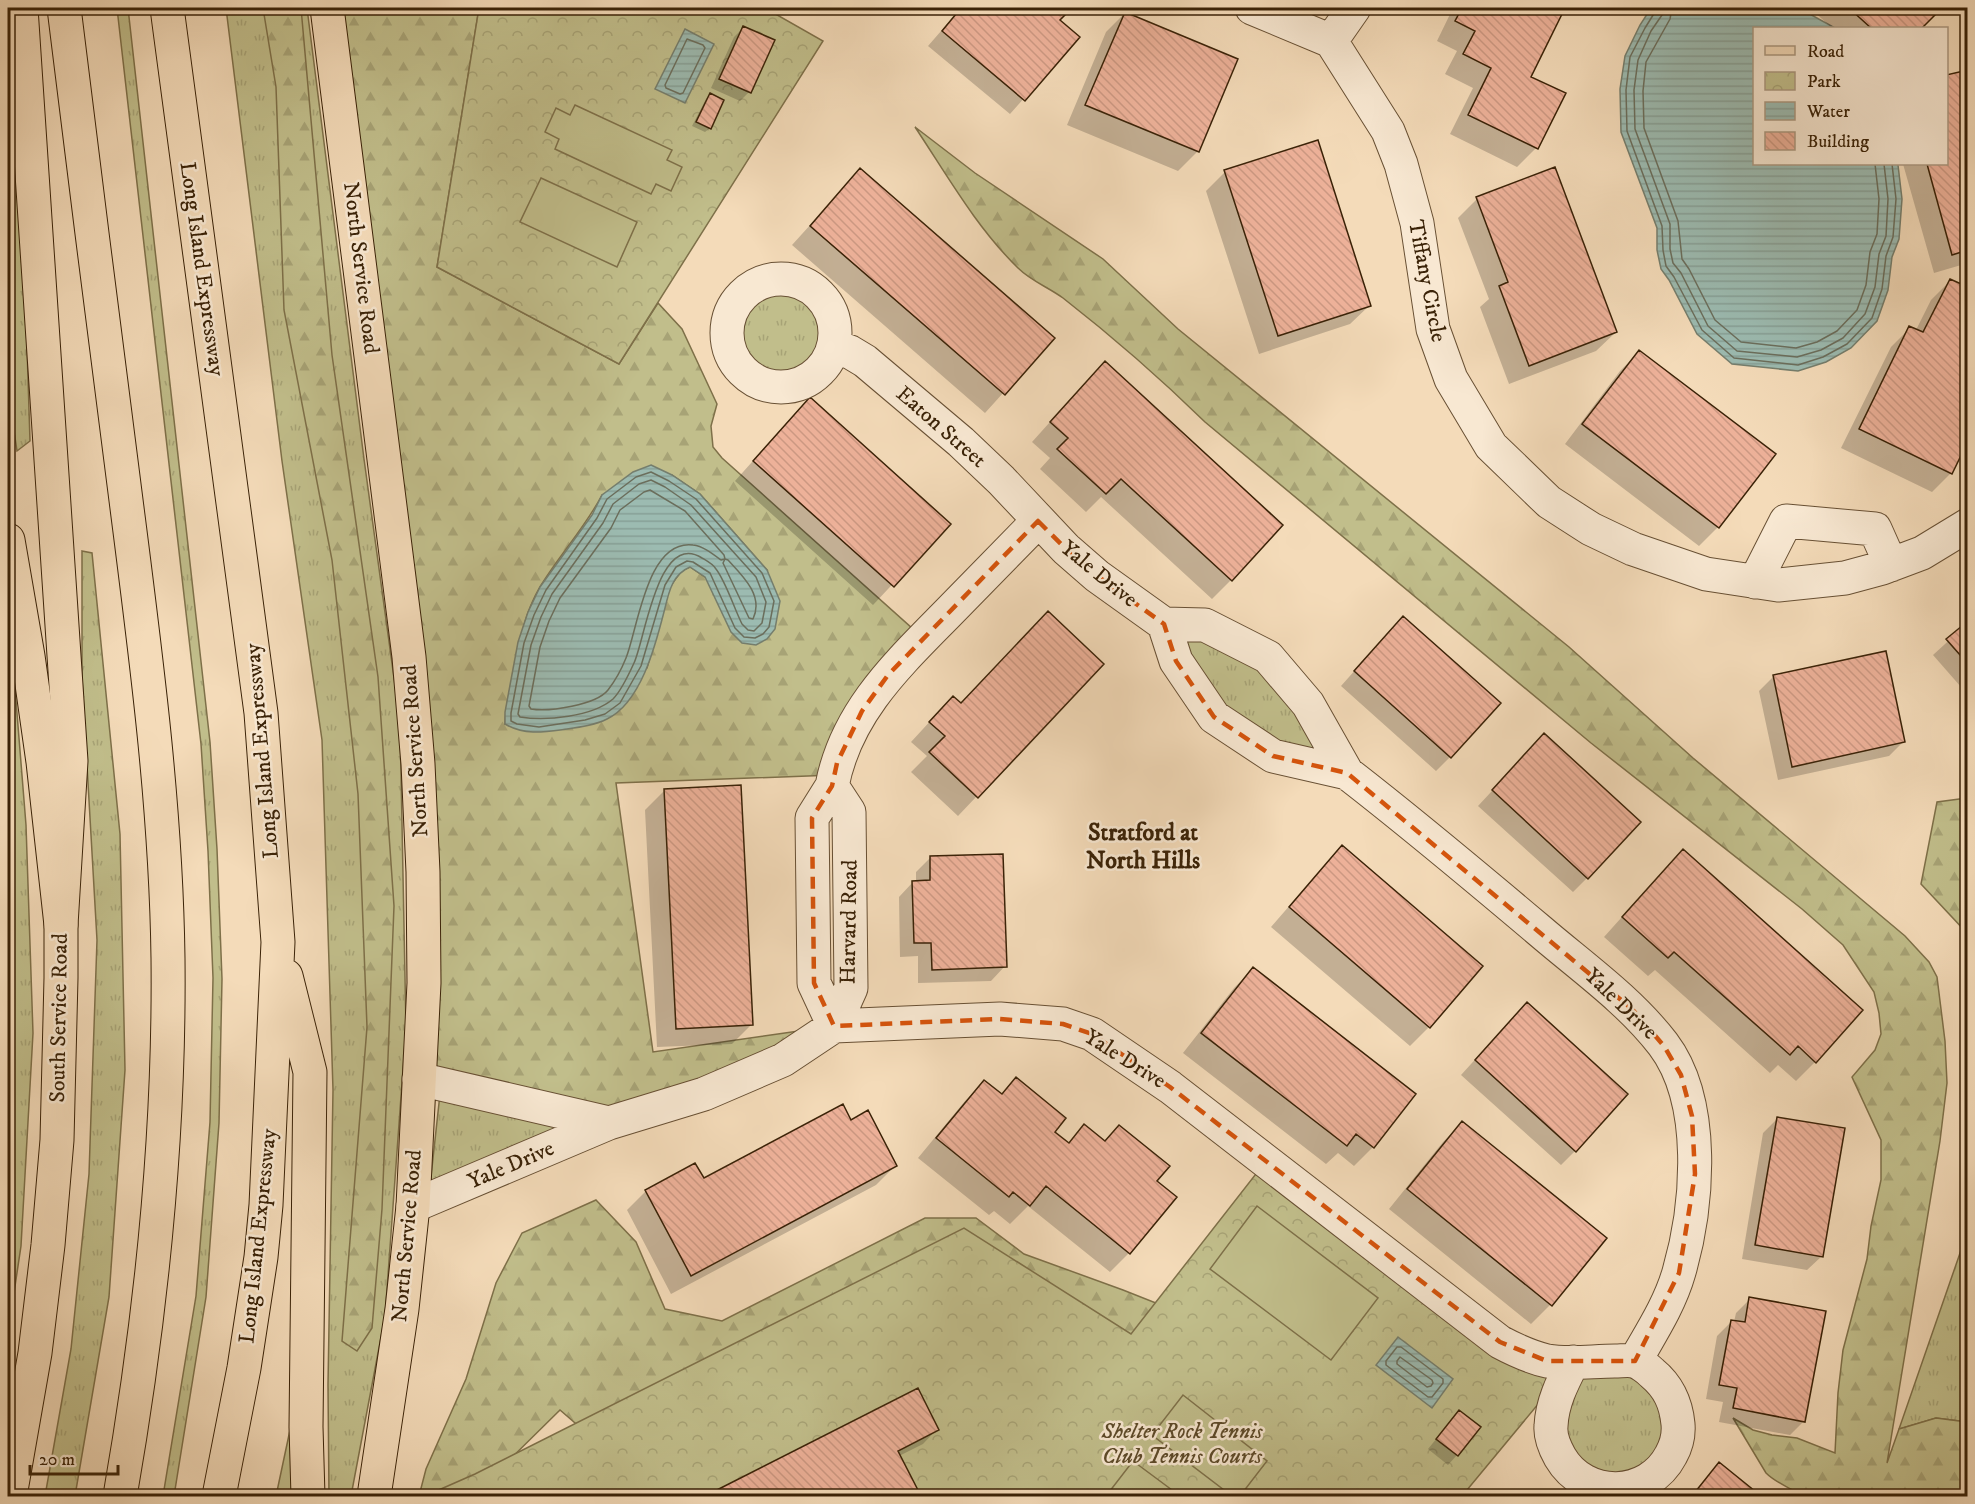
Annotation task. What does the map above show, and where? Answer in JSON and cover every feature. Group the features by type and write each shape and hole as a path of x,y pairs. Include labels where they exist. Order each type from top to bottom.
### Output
{"main road":[{"path":"21,8 71,760 61,925"},
{"path":"64,8 146,652 159,784 166,904 168,1012 166,1120 162,1174 142,1358 120,1497"},
{"name":"Long Island Expressway","path":"167,8 258,692 278,942 263,1237 244,1368 219,1497"},
{"name":"North Service Road","path":"327,8 410,669 418,764 423,872 424,983 413,1206 402,1309 374,1497"},
{"name":"South Service Road","path":"8,540 36,710 61,925 59,1086 53,1192 35,1353 10,1497"},
{"path":"278,942 310,1072 306,1427 308,1497"}],"street":[{"path":"1252,8 1331,41 1354,8"},
{"name":"Tiffany Circle","path":"1331,41 1388,131 1401,164 1417,224 1433,328 1451,379 1491,446 1549,502 1591,529 1633,549 1706,574 1778,585 1845,578 1891,565 1922,553 1968,525"},
{"name":"Eaton Street","path":"834,346 865,361 961,442 1001,480 1038,521"},
{"name":"Yale Drive","path":"413,1206 609,1123 704,1094 783,1060 834,1026 1000,1019 1063,1024 1092,1034 1170,1087 1500,1341 1520,1352 1547,1361 1635,1361 1667,1304 1679,1273 1689,1228 1695,1174 1692,1116 1681,1075 1664,1046 1632,1009 1419,829 1347,773 1308,704 1268,657 1205,625 1164,624 1082,565 1038,521"},
{"name":"Harvard Road","path":"834,1026 851,988 849,812 832,786 837,763 862,711 888,675 1038,521"},
{"path":"1755,582 1786,521 1875,529 1891,565"},
{"name":"Yale Drive","path":"1164,624 1176,661 1214,717 1273,756 1347,773"},
{"name":"Yale Drive","path":"419,1079 609,1123"},
{"path":"1573,1362 1561,1385 1553,1409 1550,1429 1555,1449 1565,1467 1581,1480 1600,1488 1621,1489 1638,1485 1654,1476 1667,1463 1675,1447 1679,1430 1677,1408 1668,1389 1653,1373 1635,1361"}],"highlighted area":[{"path":"1038,521 1082,565 1164,624 1176,661 1214,717 1273,756 1347,773 1632,1009 1664,1046 1681,1075 1692,1116 1695,1174 1679,1273 1635,1361 1547,1361 1500,1342 1170,1087 1092,1034 1063,1024 1000,1019 834,1026 814,983 812,818 832,786 837,763 862,711 888,675"}],"green space":[{"path":"117,8 128,8 210,742 222,979 219,1123 206,1297 174,1496 163,1496 196,1296 210,1122 213,978 201,744"},
{"path":"226,8 307,8 400,722 406,1028 385,1316 351,1496 329,1496 328,1385 333,1090 322,740 282,461"},
{"path":"263,8 301,8 332,355 378,677 394,906 382,1209 372,1328 357,1351 342,1341 367,1027 358,794 332,560 284,310 276,87"},
{"path":"327,8 479,8 437,267 619,364 658,303 682,329 717,404 711,426 713,447 722,458 923,638 834,775 616,783 653,1052 834,1026 609,1123 419,1079 423,872","holes":["672,475 700,494 767,570 705,577 690,567 681,571 670,587 647,668 505,724 523,629 534,597 602,495"]},
{"path":"479,8 765,8 823,41 619,364 437,267"},
{"path":"8,30 25,285 30,441 17,451 8,390"},
{"path":"575,105 672,150 667,160 682,167 671,191 656,184 651,194 555,149 559,139 545,132 556,108 570,115"},
{"path":"915,127 975,173 1103,259 1178,329 1569,647 1693,758 1905,936 1929,962 1937,977 1945,1041 1947,1083 1940,1141 1887,1463 1899,1429 1936,1418 1967,1422 1967,1496 1802,1496 1766,1473 1733,1418 1753,1430 1797,1438 1835,1453 1843,1350 1867,1259 1871,1226 1881,1180 1881,1140 1852,1077 1875,1050 1881,1034 1879,1013 1874,992 1843,945 1802,909 1591,743 1205,422 1100,328 1063,298 1023,273 975,218"},
{"path":"541,178 637,222 617,267 520,222"},
{"path":"781,279 802,283 819,295 831,312 835,333 831,354 819,371 802,383 781,387 760,383 743,371 731,354 727,333 731,312 743,295 760,283"},
{"path":"82,551 92,553 120,834 125,1070 109,1297 75,1496 45,1496 71,1349 89,1174 97,940 82,678"},
{"path":"1164,624 1268,657 1347,773 1214,717"},
{"path":"8,643 14,676 26,825 33,1033 21,1246 8,1333"},
{"path":"1968,798 1967,933 1921,884 1937,802"},
{"path":"440,1094 581,1123 430,1186"},
{"name":"Shelter Rock Tennis Club Tennis Courts","path":"1266,1161 1500,1342 1573,1362 1462,1496 425,1496 475,1474 964,1228 1131,1334"},
{"path":"596,1200 636,1242 665,1309 722,1321 925,1218 976,1218 1024,1254 1204,1322 619,1461 560,1410 485,1484 480,1496 419,1496 426,1469 466,1379 496,1283 522,1233"},
{"path":"1257,1206 1378,1298 1331,1360 1210,1269"},
{"path":"1967,1233 1967,1422 1936,1418 1899,1429"},
{"path":"1612,1361 1668,1389 1667,1463 1582,1480 1553,1409 1564,1385"},
{"name":"Shelter Rock Tennis Club Tennis Courts","path":"1183,1395 1267,1461 1240,1496 1232,1496 1152,1435"},
{"path":"290,1430 299,1496 276,1496"},
{"path":"1133,1461 1180,1496 1106,1496"}],"water":[{"path":"1651,8 1799,8 1833,27 1753,27 1753,165 1898,165 1902,199 1899,239 1892,257 1888,290 1877,321 1851,348 1826,362 1798,371 1732,364 1697,334 1661,269 1657,250 1657,228 1621,132 1620,89 1625,56"},
{"path":"685,29 714,44 685,103 655,89"},
{"path":"651,465 672,475 700,494 767,570 780,601 775,629 767,639 756,645 742,643 731,632 705,577 690,567 679,574 673,584 646,670 630,699 619,711 593,724 551,731 528,732 505,724 505,712 518,642 528,612 540,587 592,515 602,495 633,472"},
{"path":"1398,1337 1453,1379 1432,1408 1376,1365"}],"building":[{"path":"961,8 1061,8 1067,13 1060,20 1080,37 1025,101 942,31"},
{"path":"1462,8 1565,8 1531,77 1566,93 1538,149 1468,115 1491,68 1463,54 1475,31 1455,21"},
{"path":"1849,8 1942,8 1923,27 1870,27"},
{"path":"1125,12 1238,59 1199,152 1085,105"},
{"path":"743,26 775,40 751,93 719,79"},
{"path":"1968,70 1968,250 1952,255 1927,165 1948,165 1948,75"},
{"path":"710,93 724,100 711,129 696,122"},
{"path":"1318,140 1371,306 1278,336 1224,170"},
{"path":"1555,167 1617,332 1529,366 1499,286 1508,282 1476,197"},
{"path":"860,168 1055,338 1005,395 810,226"},
{"path":"1950,279 1968,287 1968,441 1952,474 1859,429 1909,326 1923,332"},
{"path":"1639,350 1776,454 1719,528 1582,424"},
{"path":"1105,361 1283,525 1232,581 1121,479 1106,494 1057,449 1068,438 1050,422"},
{"path":"810,397 951,524 894,587 753,461"},
{"path":"1048,611 1104,664 978,798 929,752 945,736 929,722 953,696 961,703"},
{"path":"1403,616 1501,703 1451,758 1354,671"},
{"path":"1968,621 1968,664 1946,639"},
{"path":"1886,651 1905,742 1792,767 1773,675"},
{"path":"1544,733 1641,822 1588,879 1492,790"},
{"path":"741,785 753,1025 676,1029 664,789"},
{"path":"1342,845 1483,966 1430,1028 1289,907"},
{"path":"1683,849 1863,1010 1816,1063 1798,1046 1790,1055 1674,952 1668,958 1622,917"},
{"path":"1003,854 1007,967 932,970 931,943 914,943 912,881 930,880 930,856"},
{"path":"1253,967 1416,1094 1374,1148 1356,1134 1347,1146 1201,1033"},
{"path":"1527,1002 1628,1094 1576,1152 1475,1060"},
{"path":"1016,1077 1066,1118 1055,1132 1069,1143 1084,1124 1105,1141 1119,1125 1170,1166 1157,1181 1177,1197 1130,1254 1046,1186 1030,1206 1013,1192 1009,1197 936,1138 984,1080 1002,1094"},
{"path":"843,1104 851,1120 868,1110 897,1166 691,1276 645,1190 695,1163 704,1178"},
{"path":"1777,1117 1845,1128 1823,1257 1755,1245"},
{"path":"1462,1121 1607,1238 1552,1306 1407,1189"},
{"path":"1749,1297 1826,1311 1805,1422 1733,1408 1737,1388 1719,1385 1731,1320 1745,1322"},
{"path":"918,1388 939,1430 898,1451 921,1496 705,1496"},
{"path":"1459,1410 1481,1427 1458,1456 1436,1439"},
{"path":"1719,1462 1761,1496 1692,1496"}],"district":[{"name":"Stratford at North Hills","path":"1143,847"}]}
